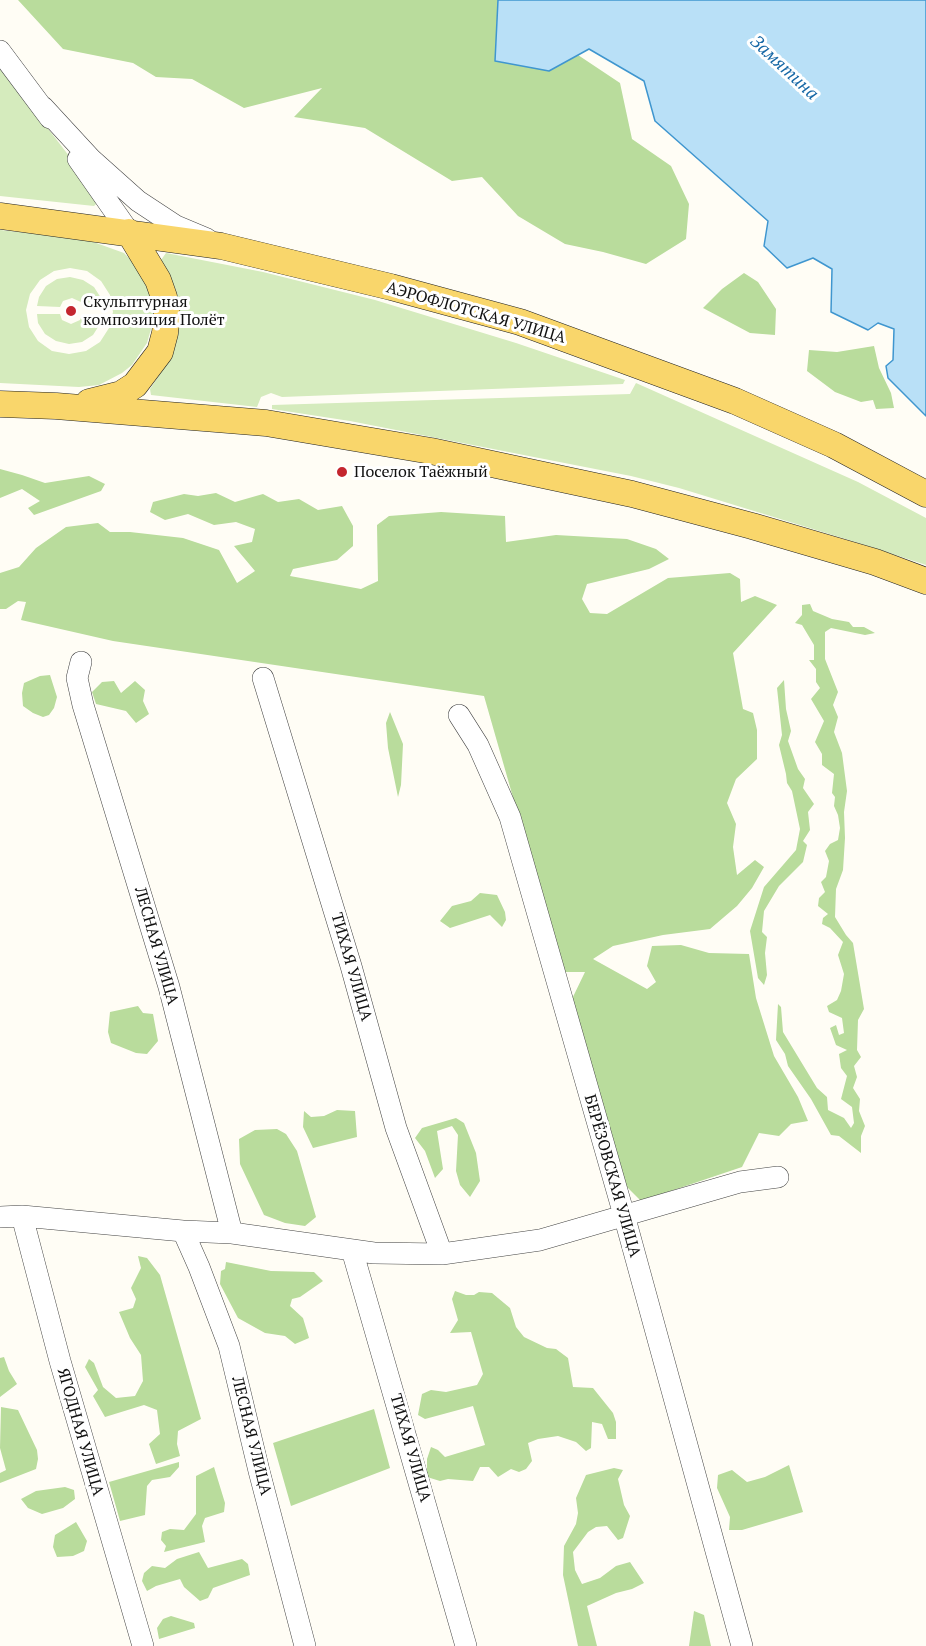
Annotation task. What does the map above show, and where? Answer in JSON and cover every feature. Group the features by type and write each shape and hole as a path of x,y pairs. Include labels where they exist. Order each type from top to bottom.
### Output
{"main road":[{"name":"АЭРОФЛОТСКАЯ УЛИЦА","path":"0,216 221,246 391,287 520,322 735,401 834,445 926,494"},
{"path":"56,406 97,401 122,394 135,386 160,352 167,314 164,297 158,280 129,232"},
{"path":"0,404 56,406 266,423 452,456 632,494 875,562 926,581"}],"street":[{"path":"0,51 43,107 129,232"},
{"path":"43,107 91,159 138,201 176,226 221,246"},
{"name":"ЛЕСНАЯ УЛИЦА","path":"81,662 77,678 83,705 169,987 232,1233"},
{"name":"ТИХАЯ УЛИЦА","path":"263,678 351,966 396,1128 442,1254"},
{"name":"БЕРЁЗОВСКАЯ УЛИЦА","path":"459,715 477,745 510,817 624,1215 742,1646"},
{"path":"0,1217 22,1216 183,1231 232,1233 374,1253 442,1254 540,1240 740,1182 778,1177"},
{"name":"ЯГОДНАЯ УЛИЦА","path":"22,1216 60,1361 143,1646"},
{"name":"ЛЕСНАЯ УЛИЦА","path":"183,1231 229,1346 305,1646"},
{"name":"ТИХАЯ УЛИЦА","path":"352,1250 466,1646"}],"green space":[{"path":"18,0 498,0 495,61 549,71 578,55 620,83 632,139 671,166 689,204 686,239 646,264 565,244 518,216 482,177 452,181 365,128 294,117 322,88 244,108 192,79 156,77 133,63 63,49"},
{"path":"0,66 99,195 99,201 94,206 0,196"},
{"path":"0,230 85,239 124,253 139,268 148,286 153,306 153,322 147,343 132,365 99,385 79,387 0,383","holes":["70,268 87,271 101,281 110,295 113,312 109,328 100,342 86,351 69,354 52,351 38,341 29,327 26,310 30,294 40,280 54,271"]},
{"path":"166,253 263,272 375,300 516,343 625,380 623,384 282,397 271,393 261,397 257,407 151,395 150,389 169,360 179,327 176,290 161,260"},
{"path":"744,273 758,282 776,309 775,335 750,333 703,308 722,289"},
{"path":"70,277 83,280 94,287 101,298 102,306 82,306 81,302 72,298 63,301 60,307 37,306 39,297 46,286 57,279"},
{"path":"37,314 60,314 62,320 71,324 80,320 82,315 102,316 93,335 82,342 69,344 56,341 45,334 38,323"},
{"path":"874,346 879,368 891,393 894,408 876,409 873,400 861,402 835,392 807,371 809,350 837,352"},
{"path":"636,383 858,482 926,518 926,565 679,488 631,476 350,421 272,409 272,405 630,394"},
{"path":"0,469 45,483 89,476 105,484 101,491 34,515 28,508 40,501 22,489 0,498"},
{"path":"216,493 235,502 263,494 278,502 299,499 318,510 342,506 353,526 353,546 337,560 293,569 290,576 361,589 378,581 377,525 389,516 441,512 505,516 506,542 556,535 627,539 656,549 669,559 649,569 587,584 582,599 590,613 607,614 668,578 730,573 740,579 741,602 755,596 777,605 733,653 743,709 753,713 757,730 757,759 736,779 727,803 736,824 733,847 737,875 755,860 764,867 752,888 737,906 710,929 663,935 613,946 593,959 647,989 656,982 647,966 652,946 681,945 709,953 749,954 756,998 774,1056 798,1097 808,1121 791,1124 779,1136 759,1133 742,1167 641,1201 622,1182 571,1001 585,972 563,972 484,696 113,641 21,620 26,602 18,601 6,609 0,609 0,573 19,567 36,548 66,527 98,523 110,532 183,538 219,550 237,583 255,571 234,546 252,542 255,529 236,522 214,525 188,514 165,520 150,512 153,502 184,494 198,496"},
{"path":"810,604 813,611 832,619 849,622 853,627 864,627 875,633 865,635 831,628 825,632 825,659 838,692 833,705 838,717 834,732 842,753 847,791 844,812 843,870 836,889 835,917 853,943 864,1009 858,1020 857,1050 861,1057 854,1066 857,1077 853,1088 860,1099 859,1111 865,1126 861,1136 861,1153 839,1136 831,1135 811,1099 788,1066 785,1054 776,1040 778,1004 781,1007 783,1032 817,1088 827,1097 828,1110 844,1118 851,1128 854,1123 852,1107 841,1099 847,1076 841,1068 839,1054 847,1050 836,1045 830,1028 836,1025 839,1035 844,1033 842,1018 829,1012 827,1006 837,1000 841,991 844,974 838,955 843,942 830,928 822,924 823,918 828,914 818,906 819,898 825,892 821,882 826,877 829,861 825,851 830,844 838,840 840,828 834,806 835,797 832,793 834,774 822,765 822,754 815,742 824,721 811,699 820,688 816,682 816,669 809,660 814,660 814,645 802,625 795,623 802,615 802,605"},
{"path":"50,675 57,697 54,708 49,715 43,717 23,706 22,693 24,683 40,676"},
{"path":"784,680 786,709 791,731 788,741 798,769 805,779 803,788 814,804 808,812 810,830 803,841 807,845 803,862 779,886 764,911 762,932 767,937 765,953 767,975 764,985 758,978 750,931 764,887 796,850 800,829 779,745 782,735 777,688"},
{"path":"114,681 121,693 135,681 145,690 143,701 149,714 136,723 126,711 96,704 92,692 102,682"},
{"path":"390,712 403,744 401,785 398,797 388,748 386,723"},
{"path":"480,893 497,895 505,912 506,920 502,927 490,915 450,928 440,921 452,906 471,901"},
{"path":"138,1006 143,1013 153,1014 158,1041 147,1054 136,1053 111,1043 108,1032 110,1012"},
{"path":"337,1110 355,1111 357,1137 313,1148 303,1127 304,1111 311,1117 324,1116"},
{"path":"456,1118 464,1123 476,1153 480,1181 470,1197 460,1185 456,1171 458,1135 452,1126 437,1131 443,1169 435,1178 425,1151 415,1138 422,1128"},
{"path":"277,1129 286,1134 297,1151 316,1217 305,1226 285,1223 264,1215 240,1164 239,1139 255,1130"},
{"path":"138,1256 147,1258 160,1275 201,1419 178,1431 177,1444 180,1456 156,1464 149,1444 160,1434 157,1410 144,1405 105,1417 93,1396 98,1390 85,1367 89,1359 94,1363 103,1387 116,1398 135,1396 143,1381 141,1355 130,1338 119,1312 133,1308 136,1299 131,1288 141,1268"},
{"path":"226,1262 271,1271 314,1272 323,1281 300,1297 292,1299 290,1306 303,1318 309,1338 295,1344 285,1336 265,1333 238,1318 220,1284 221,1271 225,1269"},
{"path":"455,1291 466,1295 479,1292 492,1293 510,1308 516,1327 524,1337 547,1348 556,1349 568,1358 573,1387 593,1388 613,1413 616,1422 616,1439 608,1439 602,1424 592,1422 591,1448 586,1451 576,1442 558,1436 538,1439 528,1443 532,1461 526,1469 519,1472 511,1469 498,1477 489,1467 480,1467 473,1481 448,1479 440,1481 427,1477 427,1459 431,1447 445,1457 485,1445 473,1406 425,1419 418,1415 422,1394 431,1390 446,1392 477,1385 483,1374 471,1332 450,1333 458,1320 452,1299"},
{"path":"4,1357 17,1384 0,1397 0,1358"},
{"path":"1,1407 18,1410 37,1450 38,1459 36,1469 0,1483 0,1473 6,1470 0,1448"},
{"path":"374,1409 390,1468 291,1506 273,1443"},
{"path":"179,1462 179,1467 170,1477 152,1480 147,1486 145,1515 120,1521 109,1482"},
{"path":"789,1465 803,1512 742,1530 729,1530 730,1517 717,1488 718,1475 732,1470 747,1482 765,1477"},
{"path":"214,1467 225,1503 224,1512 205,1518 202,1526 205,1542 164,1552 166,1546 161,1540 162,1532 170,1529 184,1530 196,1514 196,1476"},
{"path":"614,1468 623,1470 618,1479 624,1505 630,1516 623,1538 618,1540 607,1526 596,1527 588,1532 573,1552 575,1570 582,1584 600,1578 616,1566 630,1562 644,1583 587,1606 597,1646 578,1646 563,1575 564,1546 576,1524 578,1513 576,1498 586,1475"},
{"path":"65,1487 74,1490 75,1499 63,1508 42,1514 28,1508 21,1499 36,1491"},
{"path":"76,1522 87,1541 84,1551 73,1556 57,1557 53,1547 55,1535"},
{"path":"199,1552 208,1568 242,1559 248,1564 250,1575 213,1588 208,1598 200,1601 184,1587 180,1579 147,1591 142,1581 144,1573 152,1566 165,1568 177,1559"},
{"path":"694,1611 704,1615 711,1646 689,1646"},
{"path":"171,1616 194,1623 195,1628 159,1639 157,1628 163,1619"}],"water":[{"name":"Замятина","path":"498,0 926,0 926,416 888,378 886,366 893,360 894,329 878,323 868,330 831,312 832,269 813,258 787,268 764,246 768,221 655,121 644,81 589,49 549,71 495,61"}],"place":[{"name":"Скульптурная композиция Полёт","path":"71,311"},
{"name":"Поселок Таёжный","path":"342,472"}]}
